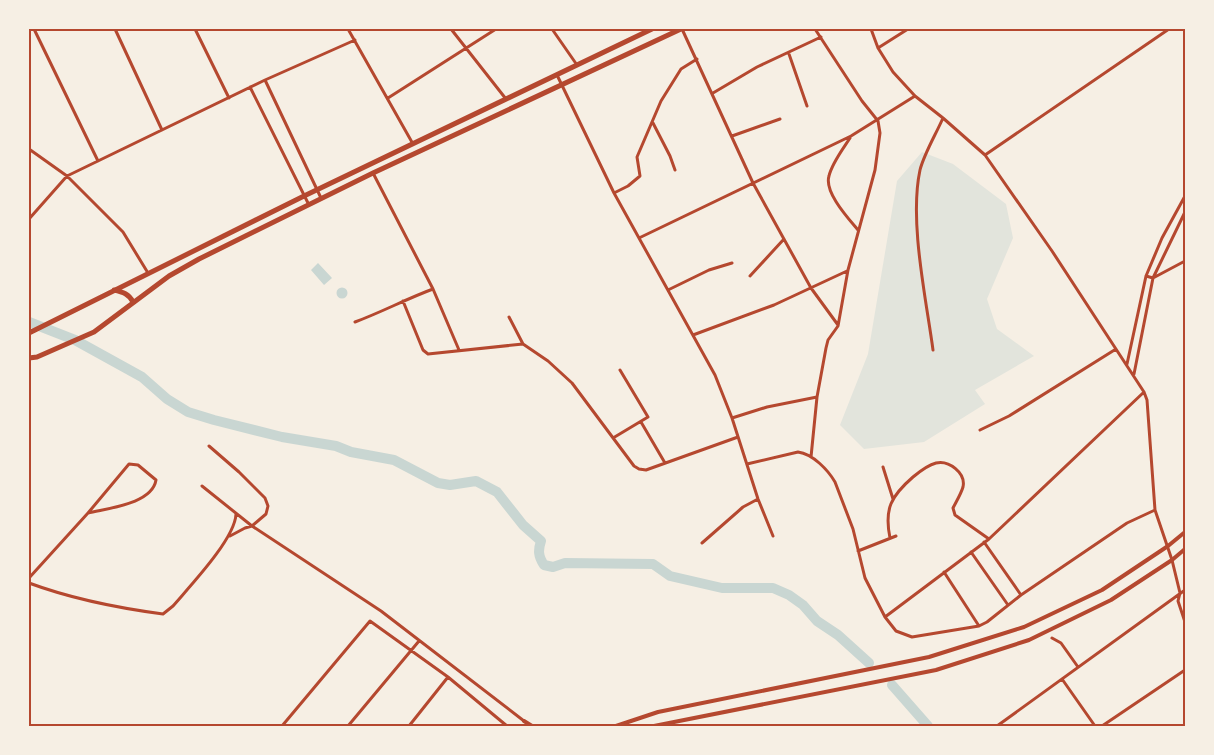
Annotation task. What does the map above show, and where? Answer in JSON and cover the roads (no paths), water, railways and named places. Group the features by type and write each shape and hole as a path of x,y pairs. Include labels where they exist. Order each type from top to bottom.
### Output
{"main road":[{"path":"29,333 148,272 506,99 644,30 652,29"},
{"path":"29,358 37,357 94,332 169,276 199,259 373,173 681,29"},
{"path":"113,290 130,296 132,304"}],"street":[{"path":"34,29 98,161"},
{"path":"115,29 162,130"},
{"path":"195,29 229,98"},
{"path":"348,29 413,144"},
{"path":"451,29 506,99"},
{"path":"388,98 496,29"},
{"path":"552,29 576,64"},
{"path":"681,29 753,183 811,288 838,326"},
{"path":"811,457 826,348 828,340 838,326 848,270 875,170 880,133 878,121 815,29"},
{"path":"871,29 878,48 893,72 915,96 984,155 1052,251 1144,392 1147,400 1155,510 1172,560 1180,593 1178,601 1185,622"},
{"path":"878,48 908,29"},
{"path":"984,155 1169,29"},
{"path":"713,94 758,67 789,54 821,37"},
{"path":"29,219 67,176 250,87 355,40"},
{"path":"789,54 807,106"},
{"path":"614,193 628,186 640,176 637,157 661,101 681,69 696,59"},
{"path":"557,74 614,193 715,375 732,418 758,499 773,536"},
{"path":"265,80 321,199"},
{"path":"250,87 309,205"},
{"path":"639,238 850,136 878,121 915,96"},
{"path":"933,350 920,251 917,197 920,169 943,118"},
{"path":"732,136 780,119"},
{"path":"652,123 676,170"},
{"path":"850,136 829,176 828,183 844,214 858,230"},
{"path":"29,149 67,176 122,232 148,272"},
{"path":"373,173 432,289 459,350"},
{"path":"1127,365 1146,276 1185,196"},
{"path":"1134,374 1153,278 1185,212"},
{"path":"750,276 784,239"},
{"path":"1146,276 1153,278 1185,261"},
{"path":"668,290 709,270 732,262"},
{"path":"693,334 774,305 848,270"},
{"path":"355,322 383,312 402,300 432,289"},
{"path":"402,300 425,352 428,354 524,344"},
{"path":"508,317 524,344 568,378 634,466 639,470 646,470 738,437"},
{"path":"980,430 1010,416 1116,350"},
{"path":"613,438 641,422 648,415 620,370"},
{"path":"885,617 989,539 1144,392"},
{"path":"732,418 767,407 818,397"},
{"path":"641,422 666,463"},
{"path":"208,446 266,498 268,506 266,514 252,526 230,536"},
{"path":"747,464 798,452 805,453 835,482 853,529 865,578 885,617 896,631 912,637 979,626 987,622 1021,595 1127,523 1155,510"},
{"path":"892,499 902,486 925,468 935,463 951,466 958,471 964,482 953,511 955,515 989,539"},
{"path":"29,578 130,464 138,465 156,480 155,486 145,497 133,502 88,513"},
{"path":"883,467 892,499 888,521 890,538"},
{"path":"202,486 252,526 360,596 524,724 532,726"},
{"path":"702,543 742,507 758,499"},
{"path":"29,584 130,610 163,614 173,606 230,536 236,521 236,514"},
{"path":"616,726 658,712 929,657 1024,627 1102,590 1168,546 1185,532"},
{"path":"858,551 896,536"},
{"path":"984,542 1021,595"},
{"path":"654,726 945,667 1029,640 1111,600 1172,560 1185,549"},
{"path":"971,552 1008,605"},
{"path":"944,572 979,626"},
{"path":"997,726 1185,590"},
{"path":"282,726 370,621 448,677 507,726"},
{"path":"1052,638 1061,643 1078,667"},
{"path":"348,726 419,641"},
{"path":"1102,726 1185,670"},
{"path":"409,726 448,677"},
{"path":"1062,679 1095,726"}],"waterway":[{"path":"29,322 75,340 142,377 167,399 188,412 282,437 336,446 351,452 394,460 438,483 450,485 476,481 497,492 523,525 541,541 539,553 544,565 553,567 565,563 653,564 670,576 722,588 773,588 789,595 803,605 817,621 838,635 869,663"},
{"path":"892,685 928,726"}]}
